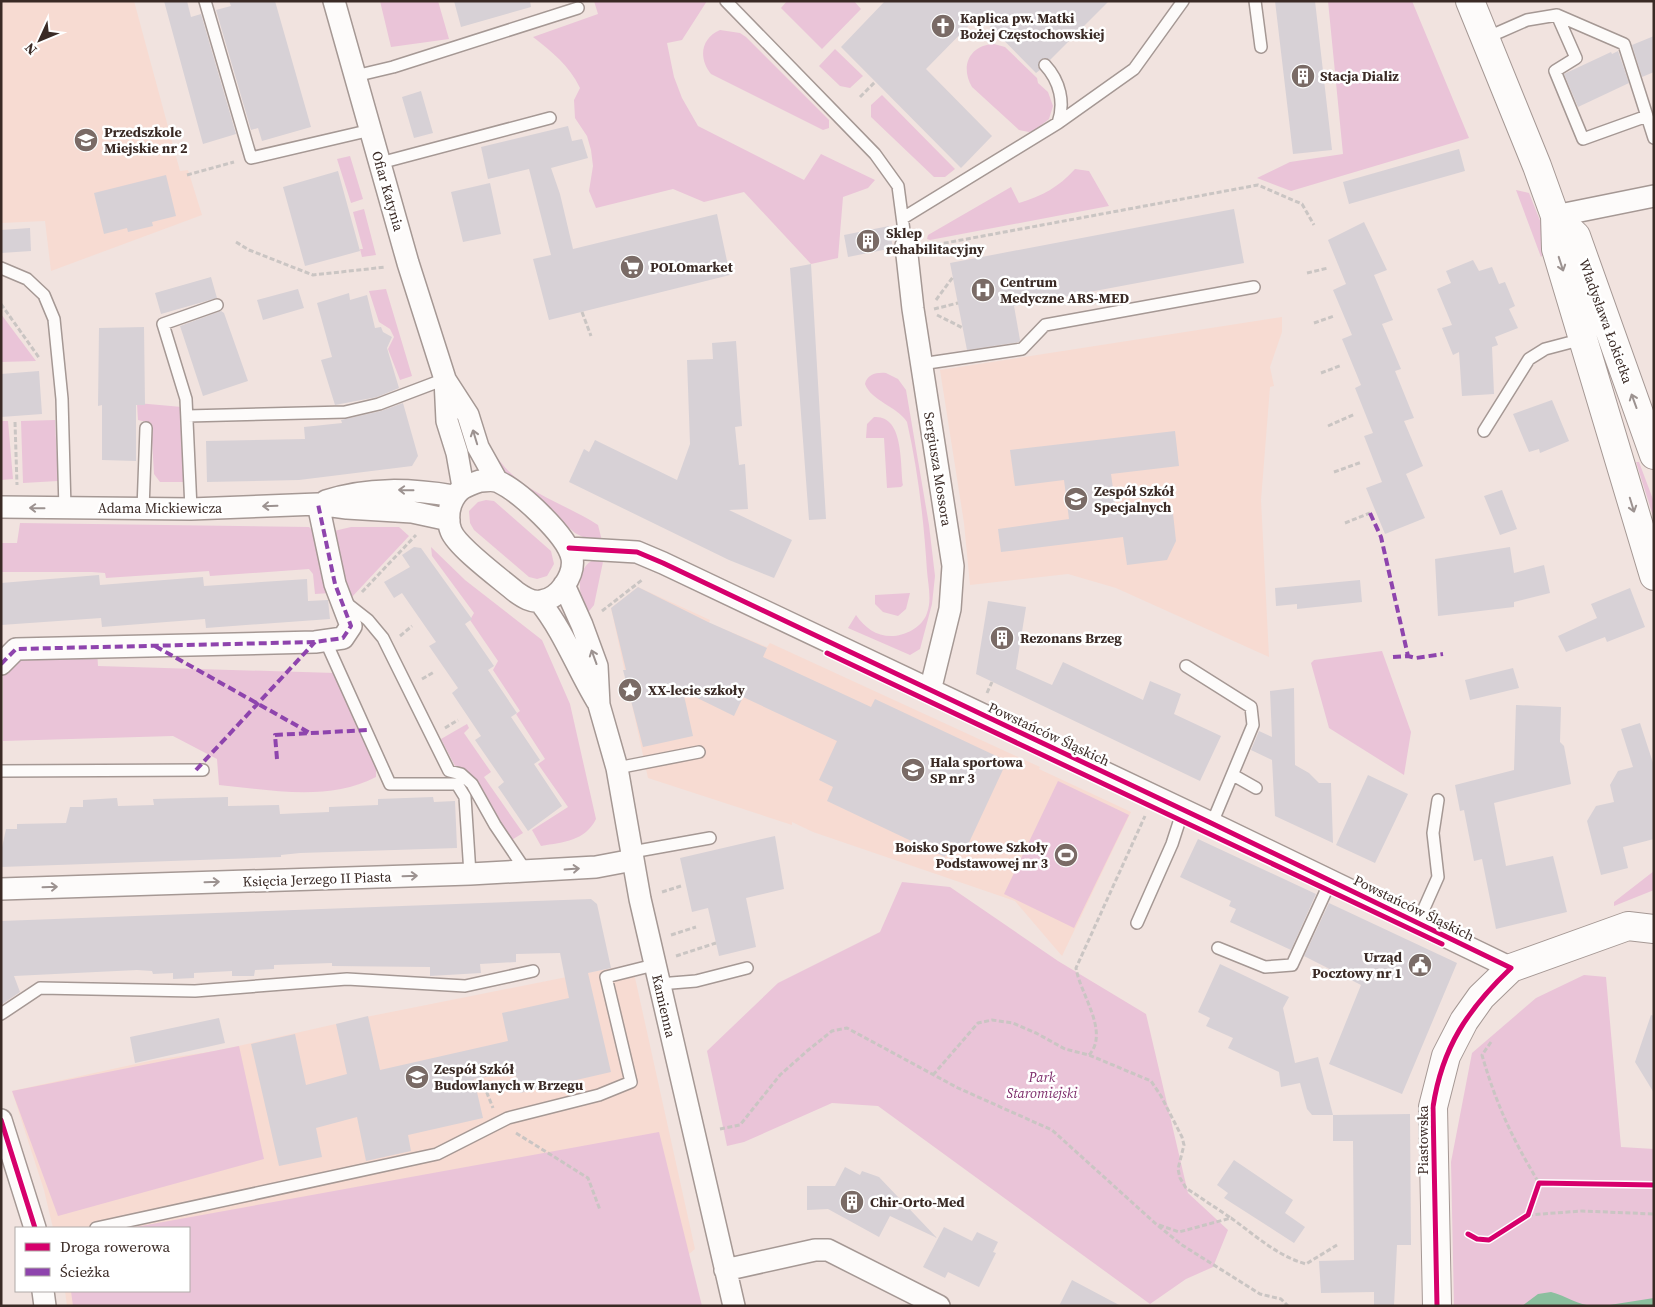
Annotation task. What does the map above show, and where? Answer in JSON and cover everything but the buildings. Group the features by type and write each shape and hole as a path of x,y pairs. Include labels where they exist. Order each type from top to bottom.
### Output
{"main road":[{"name":"Władysława Łokietka","path":"1470,1 1537,166 1554,216 1556,249 1584,339 1638,439"},
{"name":"Władysława Łokietka","path":"1554,216 1576,236 1638,439 1654,576"},
{"path":"1641,927 1654,907"},
{"name":"Piastowska","path":"1437,1306 1433,1107 1435,1092 1446,1056 1464,1021 1481,997 1511,968 1641,927"}],"street":[{"name":"Ofiar Katynia","path":"334,1 408,263 445,379 468,415 478,447 497,481"},
{"path":"1554,216 1654,196"},
{"name":"Sergiusza Mossora","path":"914,247 921,364 953,566 950,609 930,691"},
{"name":"Ofiar Katynia","path":"445,379 447,421 457,453 458,491"},
{"path":"480,481 497,481 514,491 561,536 569,548 572,561 571,571 564,585 548,599 540,602 525,598 516,592 468,551 451,531 449,520 450,508 458,491 480,481"},
{"name":"Adama Mickiewicza","path":"318,504 346,495 383,490 458,491"},
{"path":"1,664 16,649 326,642 343,638 351,626 345,602 335,584 318,504"},
{"name":"Adama Mickiewicza","path":"10,507 192,509 318,504 347,508 412,512 449,520"},
{"name":"Powstańców Śląskich","path":"569,548 637,552 1331,880 1511,968"},
{"name":"Kamienna","path":"564,585 597,666 599,705 617,768 632,856 656,970 734,1306"},
{"name":"Kamienna","path":"540,602 562,634 578,670 599,705"},
{"name":"Księcia Jerzego II Piasta","path":"1,889 470,874 596,867 632,856"},
{"path":"1,1120 35,1227"},
{"path":"725,1270 815,1250 828,1250 939,1306"},
{"path":"43,1292 45,1306"}],"lane":[{"path":"205,1 251,158 371,130"},
{"path":"726,1 875,154 898,186 903,218 914,247"},
{"path":"903,218 1058,123 1134,69 1183,1"},
{"path":"1256,1 1261,47"},
{"path":"355,76 393,67 578,8"},
{"path":"1486,38 1527,20 1557,15 1624,44 1654,138"},
{"path":"1557,15 1576,58 1555,71 1583,139 1647,116"},
{"path":"1045,65 1061,95 1061,114 1058,123"},
{"path":"380,163 550,118"},
{"path":"1,268 27,279 44,295 54,319 61,388 65,508"},
{"path":"921,364 1022,349 1045,325 1254,287"},
{"path":"192,509 186,399 163,324 218,305"},
{"path":"1484,431 1529,359 1545,349 1584,339"},
{"path":"187,416 345,412 379,404 445,379"},
{"path":"143,509 146,428"},
{"path":"345,602 368,620 383,638 449,771 462,774 472,784 495,825 526,871"},
{"path":"326,642 390,784 458,784 465,796 470,874"},
{"path":"1186,666 1251,706 1253,724 1215,816 1209,822"},
{"path":"617,768 699,752"},
{"path":"1,771 202,770"},
{"path":"1233,775 1256,788"},
{"path":"1418,922 1438,877 1433,833 1438,800"},
{"path":"1137,923 1172,844 1183,810"},
{"path":"632,856 710,838"},
{"path":"1218,948 1265,967 1292,965 1331,880"},
{"path":"101,1227 437,1154 508,1118 599,1095 631,1082 606,978 656,970 696,981 747,968"},
{"path":"1,1014 40,988 195,991 347,979 465,986 533,971"}],"path":[{"path":"860,97 876,82"},
{"path":"187,175 251,158"},
{"path":"914,247 1258,185 1302,204 1314,225"},
{"path":"236,242 249,250 313,275 408,263"},
{"path":"1308,273 1328,268"},
{"path":"928,310 953,278"},
{"path":"1,304 61,388"},
{"path":"928,310 958,304"},
{"path":"928,310 963,328"},
{"path":"582,312 591,336"},
{"path":"1314,324 1334,316"},
{"path":"1321,373 1342,366"},
{"path":"1328,426 1355,414"},
{"path":"10,507 15,422"},
{"path":"1334,472 1362,462"},
{"path":"1345,524 1370,513"},
{"path":"345,602 417,535 414,529"},
{"path":"602,611 642,580"},
{"path":"1089,1055 1096,1048 1096,1031 1091,1012 1078,980 1076,968 1153,796"},
{"path":"656,970 689,953 716,943"},
{"path":"933,1075 978,1023 992,1020 1013,1023 1036,1032 1066,1049 1089,1055 1151,1081 1182,1137 1184,1145 1178,1169 1180,1178 1186,1188 1284,1256 1306,1264 1337,1245"},
{"path":"720,1128 740,1125 780,1075 832,1031 847,1028 933,1075 1052,1130 1182,1246 1260,1294 1281,1299 1288,1306"},
{"path":"1491,1042 1482,1055 1498,1108 1521,1154 1539,1184"},
{"path":"509,1129 588,1178 600,1210"},
{"path":"1528,1216 1582,1212 1654,1214"},
{"path":"1156,1224 1179,1232 1231,1218"}],"shaded area":[{"name":"Przedszkole Miejskie nr 2","path":"1,1 134,1 180,171 188,170 202,215 51,271 45,221 1,223"},
{"path":"1282,317 1282,332 1270,367 1274,386 1270,387 1261,500 1269,657 1116,588 1068,574 970,585 964,523 940,370"},
{"path":"638,587 710,620 709,623 767,647 770,643 1040,767 1039,769 1131,812 1062,956 1015,901 813,832 792,822 792,825 648,778 611,608"},
{"path":"632,964 695,1249 628,1306 67,1306 65,1292 190,1292 190,1227 53,1227 44,1190 12,1091 154,1060 216,1051 371,1016"},
{"path":"1551,1292 1582,1304 1594,1306 1522,1306 1538,1294"},
{"path":"1654,1298 1654,1306 1603,1306"}],"green space":[{"path":"380,1 438,1 449,39 391,47"},
{"path":"594,1 707,1 682,40 667,43 674,77 682,98 698,126 804,180 821,154 875,180 868,188 843,197 838,258 811,264 744,192 704,202 673,189 596,208 589,191 593,166 591,150 587,136 575,118 574,100 580,88 571,72 533,37 598,14"},
{"path":"787,1 854,1 861,9 822,49 781,8"},
{"path":"1328,1 1412,1 1469,138 1291,191 1257,178 1290,162 1343,154"},
{"path":"720,30 740,33 746,37 829,120 829,128 823,130 711,74 704,61 705,43"},
{"path":"994,44 1005,47 1037,78 1038,83 1048,92 1053,106 1049,119 1035,130 1029,132 1019,130 972,87 968,79 967,65 969,58 978,48"},
{"path":"835,49 863,76 850,88 840,86 819,66"},
{"path":"882,95 955,169 945,177 934,177 871,117 871,105"},
{"path":"350,156 363,199 351,203 337,159"},
{"path":"1075,169 1089,171 1109,206 930,240 927,239 928,235 1011,187 1019,203 1050,190"},
{"path":"1516,190 1529,193 1551,248 1541,257"},
{"path":"364,209 376,255 362,257 360,249 363,249 353,212"},
{"path":"386,289 412,376 400,380 388,349 394,337 390,329 379,322 369,291"},
{"path":"1,314 36,361 1,362"},
{"path":"886,373 898,379 906,390 929,525 935,576 932,604 920,649 910,655 848,628 856,615 867,628 882,635 894,636 909,632 925,618 929,603 922,515 907,422 903,416 873,395 865,384 873,374"},
{"path":"137,403 182,407 186,482 160,482 154,474 151,423 138,420"},
{"path":"874,417 884,418 896,432 899,442 903,485 901,487 887,488 884,438 866,438 867,424"},
{"path":"55,420 58,481 23,483 21,421"},
{"path":"1,421 8,421 13,479 1,480"},
{"path":"493,451 503,465 527,486 598,525 602,541 589,540 575,533 501,469 489,452"},
{"path":"1636,462 1639,462 1654,502 1654,519"},
{"path":"494,501 551,551 554,564 547,576 537,579 529,577 474,530 470,523 469,511 478,502"},
{"path":"20,523 309,527 318,535 330,593 315,594 313,574 309,569 210,576 209,571 106,578 105,573 92,572 1,572 1,543 17,543"},
{"path":"351,527 399,527 409,536 351,598 346,590 334,531"},
{"path":"431,547 465,580 542,640 570,704 596,819 586,832 580,836 566,842 541,846 532,830 568,807 538,764 545,759 516,714 520,711 493,670 498,661 470,620 474,613 432,556"},
{"path":"604,557 594,605 586,615 581,597 580,579 587,565 594,560"},
{"path":"910,593 906,609 898,616 883,612 875,604 875,595"},
{"path":"97,650 98,666 335,673 376,768 376,777 358,785 339,790 319,792 279,791 219,785 217,759 173,736 3,741 3,675 14,659"},
{"path":"1382,651 1411,732 1404,775 1329,728 1311,663 1314,660"},
{"path":"467,724 469,728 464,733 491,772 484,777 523,833 510,841 468,771 456,768 441,739"},
{"name":"Boisko Sportowe Szkoły Podstawowej nr 3","path":"1058,781 1129,815 1074,928 1004,894"},
{"path":"1654,871 1654,890 1614,906 1614,902"},
{"name":"Park Staromiejski","path":"902,882 950,887 1058,961 1146,1014 1188,1193 1228,1230 1213,1267 1186,1279 1150,1304 878,1106 832,1103 744,1142 727,1146 707,1051 778,983 880,932"},
{"path":"1584,975 1606,977 1621,1147 1654,1149 1654,1306 1454,1306 1451,1162 1472,1053 1536,998"},
{"path":"239,1046 264,1159 58,1216 12,1091"},
{"path":"659,1132 702,1306 73,1306 71,1292 190,1292 190,1227 136,1227"}],"marked path":[{"path":"1,664 16,649 315,642 343,638 351,626 335,584 318,504"},
{"path":"1370,513 1381,537 1408,656"},
{"path":"196,770 315,642"},
{"path":"155,646 310,733"},
{"path":"1393,657 1408,656 1416,658 1443,654"},
{"path":"277,759 275,735 368,730"}],"cycle path":[{"path":"569,548 637,552 663,563 1209,822 1511,968 1482,999 1459,1030 1450,1047 1437,1085 1433,1107 1437,1306"},
{"path":"827,653 1442,944"},
{"path":"1,1120 35,1227"},
{"path":"1468,1234 1477,1239 1489,1240 1528,1215 1539,1183 1654,1185"}],"place":[{"name":"Kaplica pw. Matki Bożej Częstochowskiej","path":"943,26"},
{"name":"Stacja Dializ","path":"1303,76"},
{"name":"Przedszkole Miejskie nr 2","path":"86,140"},
{"name":"Sklep rehabilitacyjny","path":"868,241"},
{"name":"POLOmarket","path":"632,267"},
{"name":"Centrum Medyczne ARS-MED","path":"983,290"},
{"name":"Zespół Szkół Specjalnych","path":"1076,499"},
{"name":"Rezonans Brzeg","path":"1002,638"},
{"name":"XX-lecie szkoły","path":"630,690"},
{"name":"Hala sportowa SP nr 3","path":"913,770"},
{"name":"Boisko Sportowe Szkoły Podstawowej nr 3","path":"1066,855"},
{"name":"Urząd Pocztowy nr 1","path":"1420,965"},
{"name":"Zespół Szkół Budowlanych w Brzegu","path":"417,1077"},
{"name":"Chir-Orto-Med","path":"852,1202"}]}
